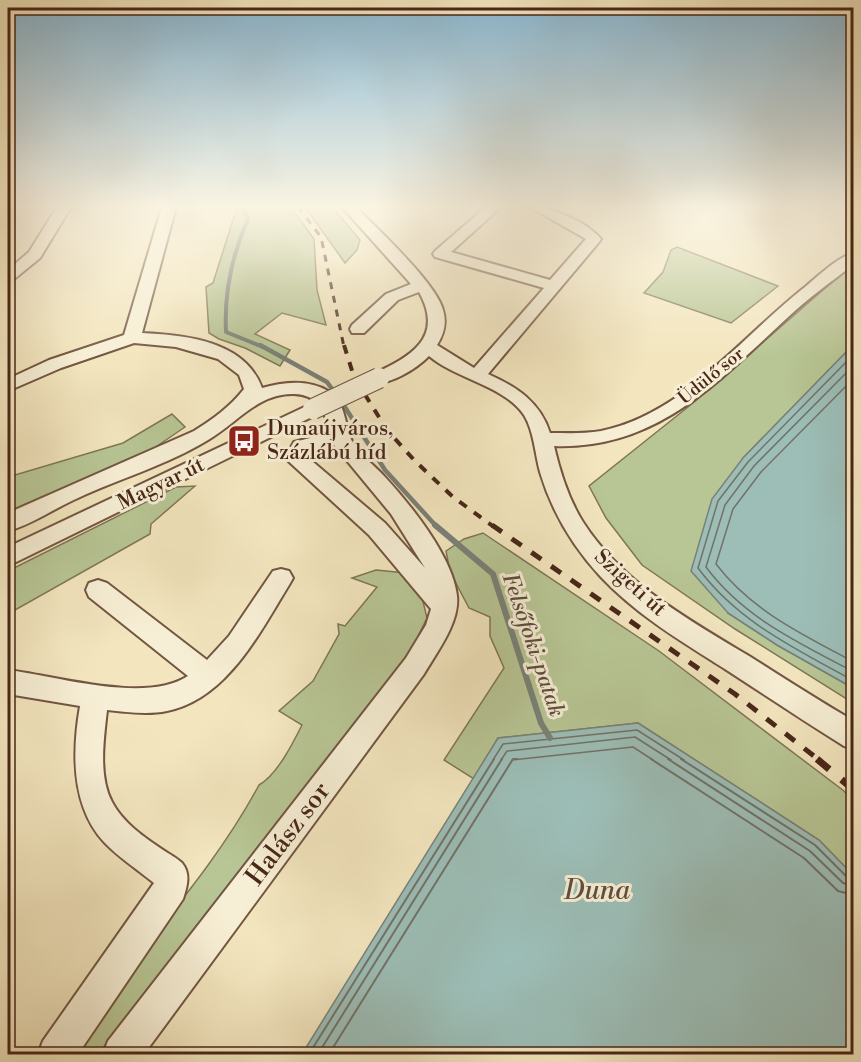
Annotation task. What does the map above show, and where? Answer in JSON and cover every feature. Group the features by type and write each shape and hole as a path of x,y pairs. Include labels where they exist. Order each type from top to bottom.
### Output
{"street":[{"path":"8,277 33,257"},
{"path":"132,338 155,257"},
{"path":"383,376 423,352 435,333 437,317 433,303 394,257"},
{"path":"449,257 554,286"},
{"path":"474,376 579,257"},
{"name":"Üdülő sor","path":"543,439 574,441 601,438 650,421 711,379 784,312 854,257"},
{"path":"358,329 392,297 420,286"},
{"path":"8,387 55,364 132,338 148,338 189,344 228,358 246,372 253,389 247,402"},
{"path":"423,352 422,364 444,366"},
{"path":"383,376 444,366"},
{"name":"Szigeti út","path":"444,366 507,390 524,403 538,423 550,471 568,515 588,546 619,580 689,633 854,737"},
{"name":"Magyar út","path":"8,557 383,376"},
{"path":"8,523 83,487 174,451 212,429 261,394 280,388 316,393 329,400 345,447 381,486 430,555 443,588 445,608"},
{"path":"341,437 301,447 295,458 377,529 445,608"},
{"path":"8,682 95,696 152,700 179,695 207,675 236,647 281,578"},
{"path":"98,590 207,675"},
{"name":"Halász sor","path":"121,1054 415,666 445,608"},
{"path":"56,1054 171,887 171,875 128,842 101,813 91,775 89,741 95,696"}],"green space":[{"path":"221,257 315,257 317,290 326,325 282,313 255,334 290,350 280,366 209,333 206,287 213,283"},
{"path":"340,257 351,257 345,263"},
{"path":"669,257 702,257 778,286 731,323 644,293 663,272"},
{"path":"853,264 853,345 743,458 728,613 777,645 853,688 853,703 735,629 642,565 606,518 589,486 693,403"},
{"path":"172,414 185,427 135,461 65,487 8,514 8,477 123,443"},
{"path":"195,486 151,524 150,534 8,614 8,571 176,487"},
{"path":"483,533 659,651 844,791 853,801 853,875 819,840 638,723 498,738 474,779 444,760 504,668 490,636 490,617 469,608 450,572 446,551 464,539"},
{"path":"376,570 406,573 421,593 427,618 400,673 98,1054 69,1054 120,978 211,861 259,785 272,774 284,758 302,725 279,711 313,681 339,634 338,624 345,626 377,587 352,578"}],"water":[{"path":"853,345 853,688 777,645 728,613 691,571 712,499 743,458"},
{"name":"Duna","path":"638,723 819,840 853,875 853,1054 302,1054 498,738"}],"waterway":[{"name":"Felsőfoki-patak","path":"235,257 226,303 226,332 263,347"},
{"name":"Felsőfoki-patak","path":"260,345 327,382 335,393"},
{"name":"Felsőfoki-patak","path":"341,401 385,470 436,526"},
{"name":"Felsőfoki-patak","path":"436,526 493,574 541,723 550,738"}],"railway":[{"path":"325,257 344,347"},
{"path":"344,345 354,377 387,430 415,461 453,497 494,527"},
{"path":"492,525 735,694 819,760"},
{"path":"817,759 854,790"}],"place":[{"name":"Dunaújváros, Százlábú híd","path":"244,441"}]}
